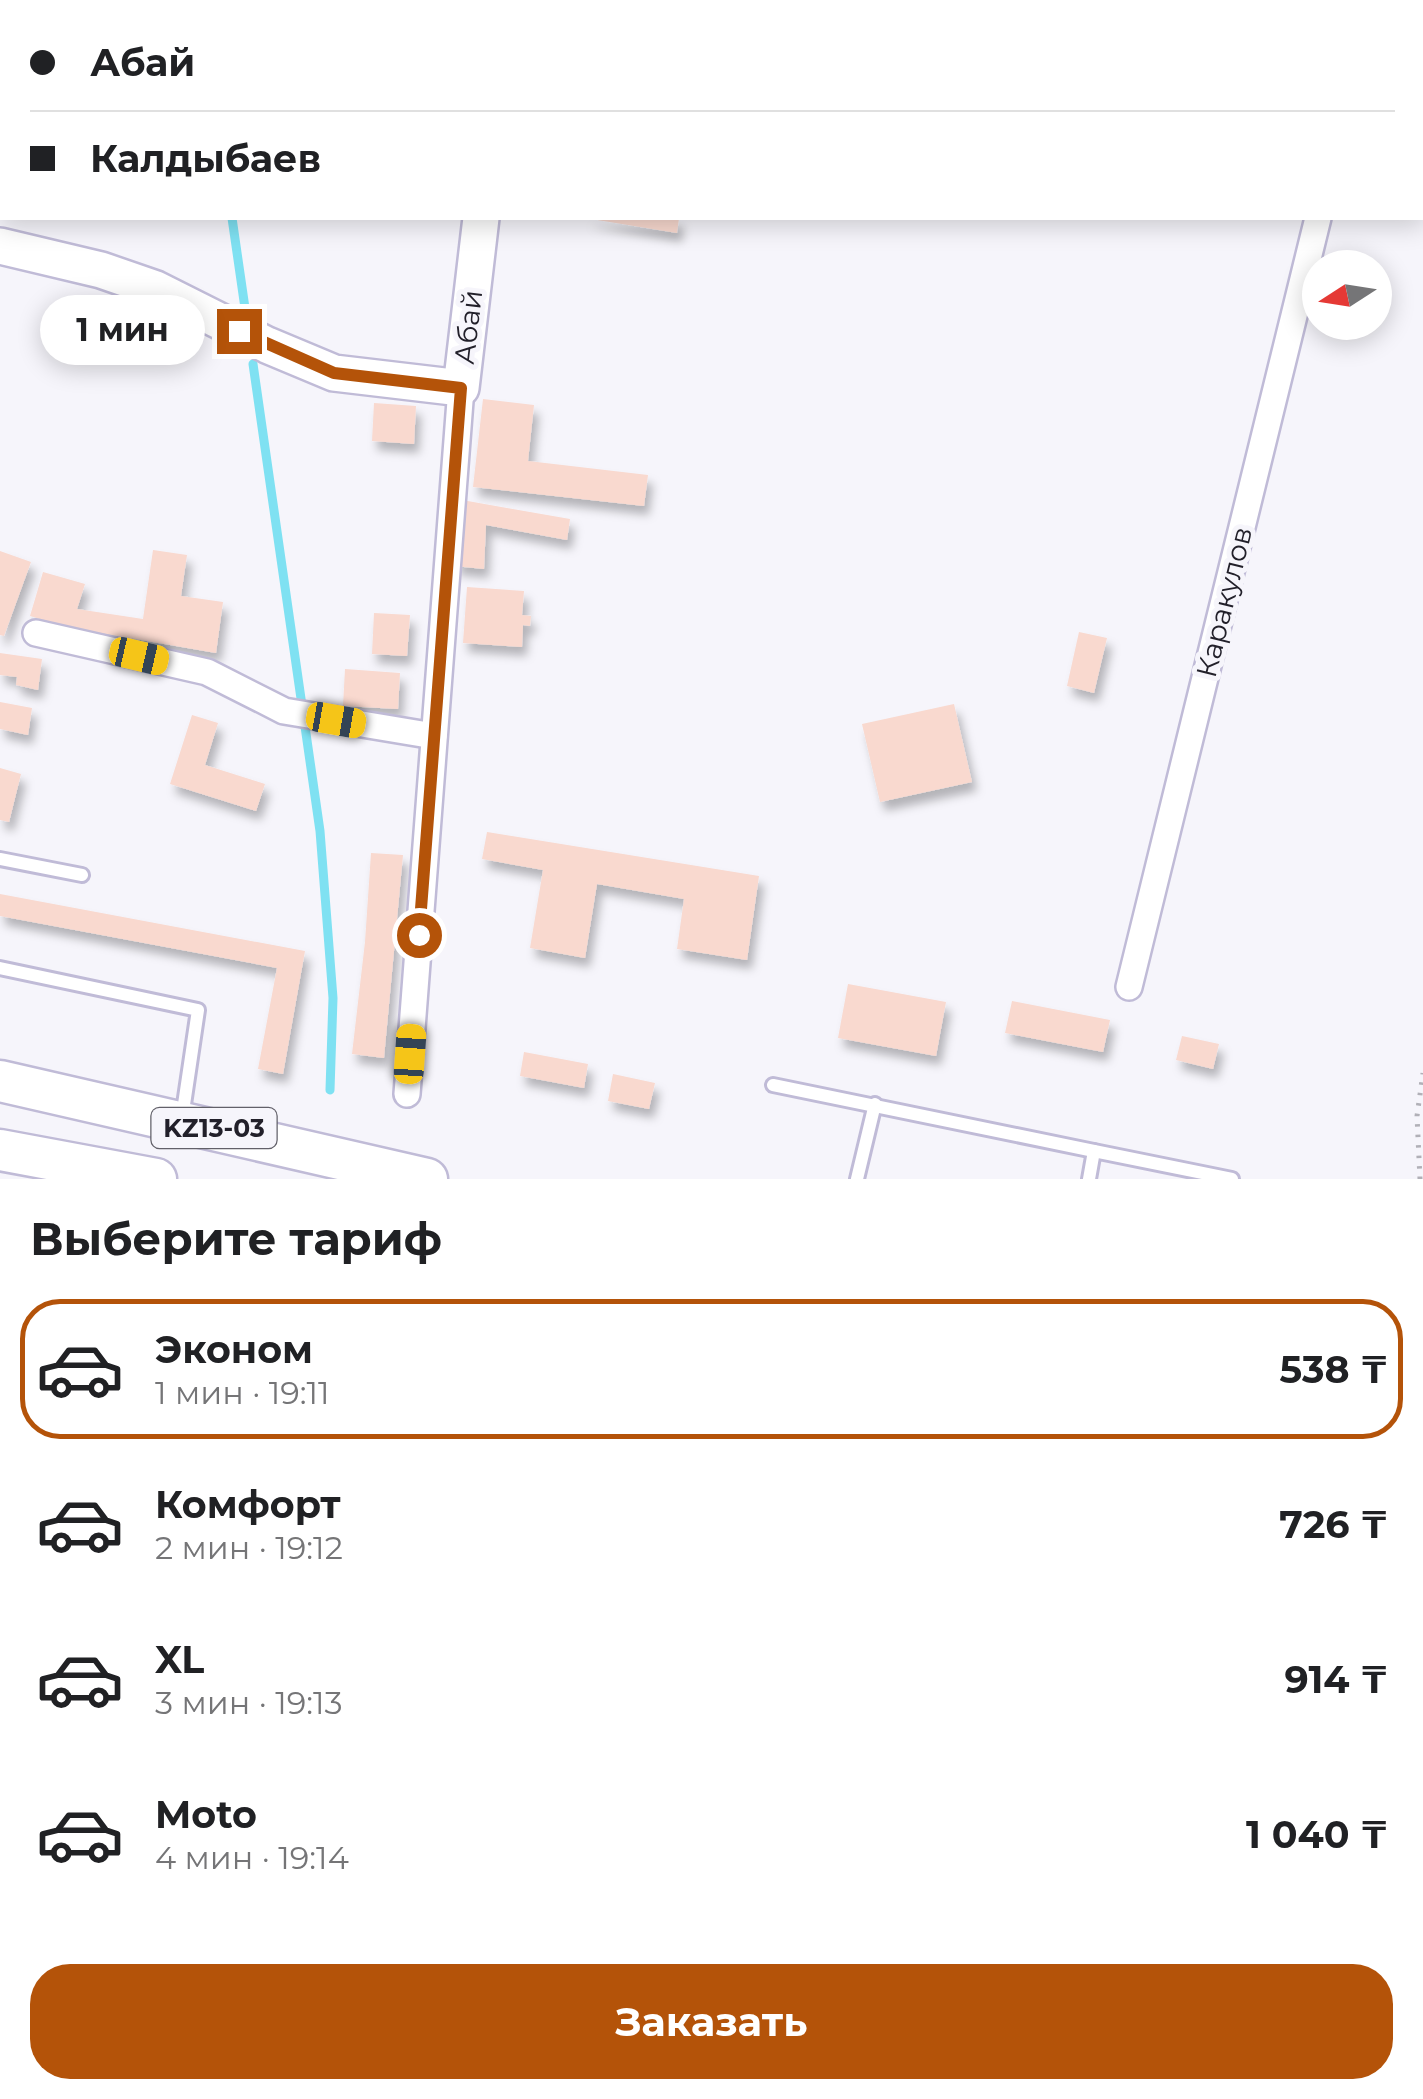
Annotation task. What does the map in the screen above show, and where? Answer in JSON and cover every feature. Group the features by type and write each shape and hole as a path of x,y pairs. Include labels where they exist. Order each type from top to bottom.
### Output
{"highway":[{"name":"KZ13-03","path":"0,1081 427,1179"},
{"path":"46,1159 63,1094"},
{"name":"KZ13-03","path":"0,1150 156,1179"}],"main road":[{"name":"Абай","path":"461,388 482,220"},
{"path":"0,246 101,270 156,289 267,345 334,373 461,388"}],"street":[{"name":"Каракулов","path":"1129,987 1318,220"},
{"name":"Абай","path":"407,1094 461,388"},
{"path":"36,633 208,672 284,711 434,736"}],"lane":[{"path":"0,858 82,875"},
{"path":"0,968 198,1010 182,1121"},
{"path":"772,1084 1232,1179"},
{"path":"857,1179 875,1104"},
{"path":"1088,1179 1094,1151"}],"path":[{"path":"1420,1179 1418,1116 1423,1073"}],"building":[{"path":"597,220 679,220 677,233"},
{"path":"483,399 534,405 528,461 648,475 644,506 473,487"},
{"path":"374,403 416,406 414,444 372,441"},
{"path":"462,500 570,519 567,540 486,525 484,569 454,566"},
{"path":"153,550 187,555 181,596 223,602 216,653 72,628 30,616 43,572 85,584 77,609 143,619"},
{"path":"0,551 31,562 4,636 0,635"},
{"path":"467,587 524,591 522,615 531,616 530,626 523,625 522,647 463,643"},
{"path":"374,613 410,615 407,656 372,654"},
{"path":"1079,632 1107,638 1094,693 1067,686"},
{"path":"0,653 42,659 38,690 16,685 17,677 0,675"},
{"path":"345,669 400,673 398,709 343,706"},
{"path":"0,702 32,708 28,735 0,729"},
{"path":"954,704 972,782 880,802 862,724"},
{"path":"192,715 218,723 205,765 265,784 256,811 170,784"},
{"path":"0,768 21,774 9,822 0,820"},
{"path":"487,832 759,876 747,960 677,949 684,899 597,884 585,958 530,948 543,870 482,859"},
{"path":"371,853 403,855 384,1058 352,1054"},
{"path":"0,894 305,951 283,1074 258,1069 277,968 0,916"},
{"path":"848,984 946,1002 936,1056 838,1038"},
{"path":"1012,1001 1110,1020 1103,1052 1005,1033"},
{"path":"1182,1036 1219,1044 1213,1069 1176,1060"},
{"path":"524,1052 588,1064 584,1088 520,1076"},
{"path":"613,1074 655,1083 649,1109 608,1101"}],"waterway":[{"path":"232,220 245,308"},
{"path":"253,364 320,831 333,998 330,1090"}],"route":[{"path":"239,331 334,373 461,388 419,935"}]}
